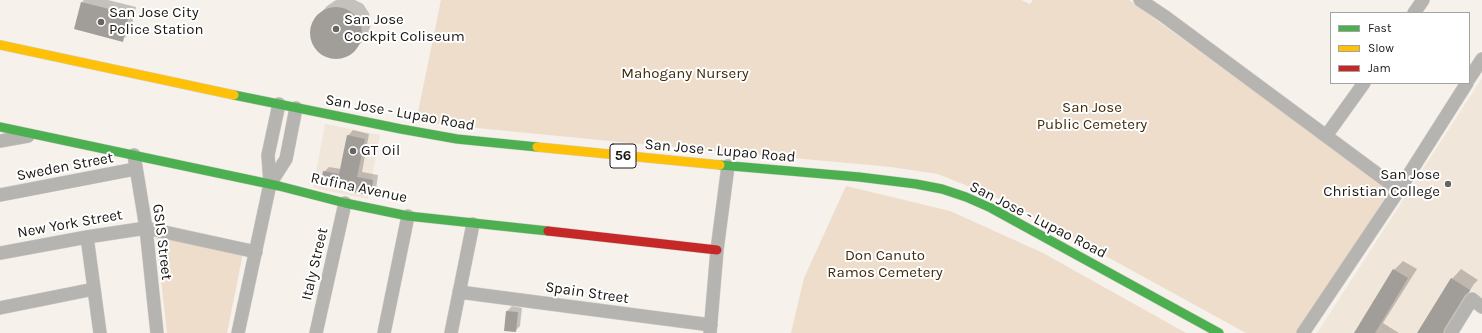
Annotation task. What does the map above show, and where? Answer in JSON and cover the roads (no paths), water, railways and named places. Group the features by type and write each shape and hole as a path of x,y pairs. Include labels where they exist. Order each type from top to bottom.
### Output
{"main road":[{"name":"San Jose - Lupao Road","path":"0,45 296,108 457,139 728,166 888,180 942,189 991,208 1219,333"},
{"name":"Rufina Avenue","path":"0,127 270,184 345,203 408,216 716,250"}],"street":[{"path":"1140,0 1164,16 1399,190"},
{"path":"1415,12 1423,0"},
{"path":"1470,77 1482,59"},
{"path":"1326,136 1363,84"},
{"path":"1304,333 1399,190 1466,84"},
{"path":"238,333 270,184 268,155 279,104"},
{"path":"270,184 286,159 296,108"},
{"path":"0,141 34,134"},
{"name":"GSIS Street","path":"134,155 135,170 146,228 157,333"},
{"path":"711,329 716,250 728,166"},
{"name":"Sweden Street","path":"0,195 135,170"},
{"name":"Italy Street","path":"316,333 345,203"},
{"path":"384,333 408,216"},
{"path":"451,333 473,224"},
{"path":"146,228 256,252"},
{"name":"New York Street","path":"0,253 146,228"},
{"path":"87,237 100,333"},
{"path":"0,308 94,289"},
{"name":"Spain Street","path":"459,292 711,329"},
{"path":"1451,333 1472,298 1482,308"}],"place":[{"name":"San Jose City Police Station","path":"101,22"},
{"name":"San Jose Cockpit Coliseum","path":"336,29"},
{"name":"GT Oil","path":"353,151"},
{"name":"San Jose Christian College","path":"1448,184"}],"park label":[{"name":"Mahogany Nursery","path":"685,74"},
{"name":"San Jose Public Cemetery","path":"1092,116"},
{"name":"Don Canuto Ramos Cemetery","path":"885,264"}]}
